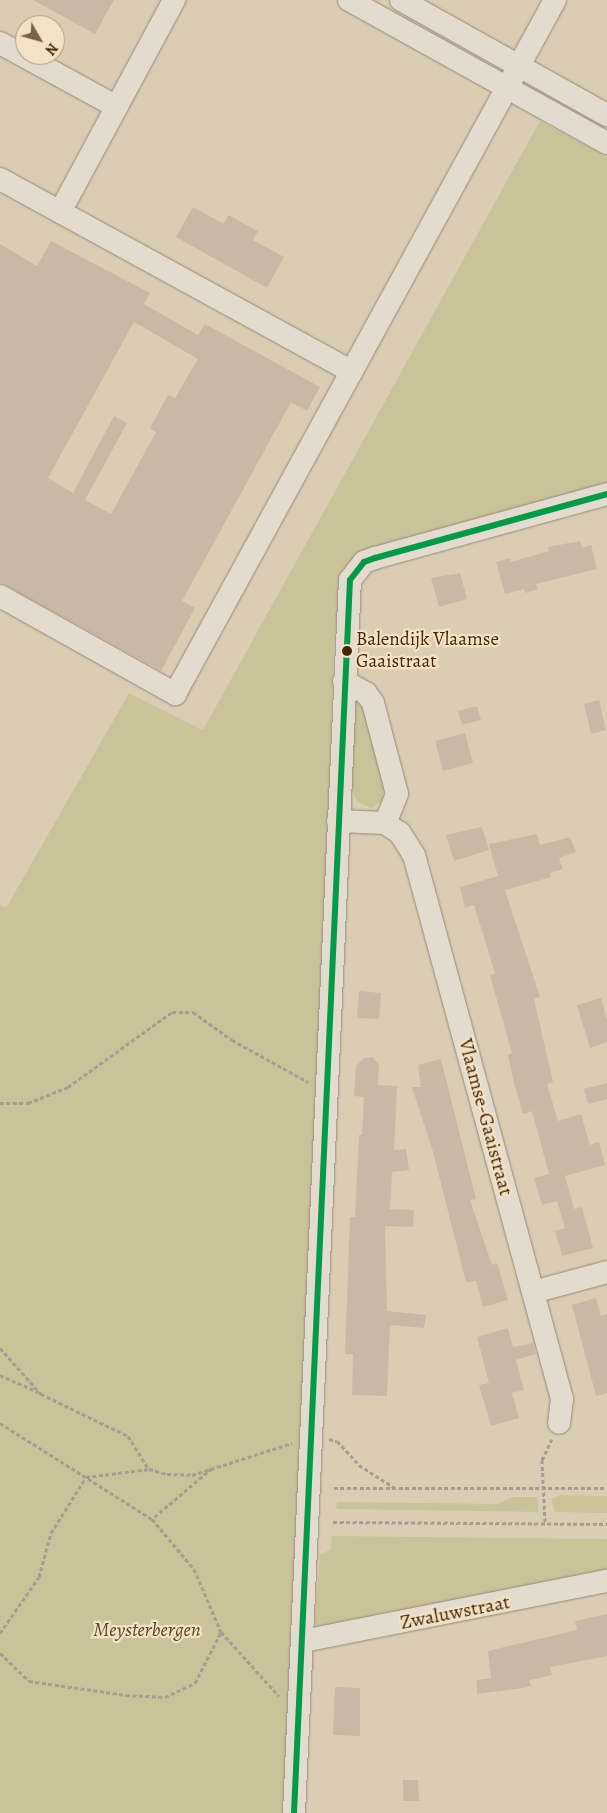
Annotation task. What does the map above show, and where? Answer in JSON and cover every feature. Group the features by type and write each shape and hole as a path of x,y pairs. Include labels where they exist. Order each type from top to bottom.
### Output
{"street":[{"path":"60,212 174,0"},
{"path":"349,0 607,143"},
{"path":"401,0 519,65 559,90 607,115"},
{"path":"0,596 175,694 555,0"},
{"path":"0,43 117,107"},
{"path":"0,179 352,372"},
{"path":"294,1813 297,1715 303,1642 313,1435 338,820 350,580 364,562 607,494"},
{"path":"338,820 385,823 397,794 373,703 366,693 344,682"},
{"name":"Vlaamse-Gaaistraat","path":"385,823 400,832 414,855 562,1399 559,1423"},
{"path":"533,1292 607,1272"},
{"name":"Zwaluwstraat","path":"303,1642 607,1581"}],"path":[{"path":"0,1103 28,1103 68,1087 172,1012 194,1012 232,1040 327,1092"},
{"path":"0,1348 41,1394"},
{"path":"0,1375 128,1436 149,1468"},
{"path":"0,1423 152,1519 194,1569 221,1632 297,1715"},
{"path":"545,1522 546,1489 542,1460 559,1423"},
{"path":"0,1633 39,1577 51,1533 86,1477 149,1468 167,1474 192,1475 313,1435 337,1441 358,1465 398,1490"},
{"path":"152,1519 214,1467"},
{"path":"334,1488 398,1490 607,1488"},
{"path":"333,1522 545,1522 607,1524"},
{"path":"0,1653 29,1681 165,1697 195,1683 221,1632"}],"green space":[{"name":"Meysterbergen","path":"540,121 607,157 607,484 345,573 334,639 319,1081 285,1813 0,1813 0,905 6,908 129,693 203,730"},
{"path":"358,700 362,701 384,788 382,801 371,808 357,801 352,791 354,703"},
{"path":"561,1495 607,1496 607,1513 555,1512 551,1499"},
{"path":"512,1497 538,1497 538,1512 336,1509 337,1502 498,1504"},
{"path":"332,1536 607,1539 607,1569 331,1627 315,1624 320,1555 331,1549"}],"building":[{"path":"33,0 114,0 95,34 65,18 65,15 60,15"},
{"path":"193,207 224,224 228,215 258,231 253,240 284,257 267,288 176,237"},
{"path":"51,241 150,293 144,304 198,335 205,324 320,387 307,411 291,402 182,601 195,608 161,671 0,582 0,244 37,266","holes":["134,322 198,359 175,398 168,395 150,428 156,432 111,514 85,500 127,423 114,416 73,493 48,478"]},
{"path":"580,541 582,548 591,545 597,569 536,584 538,589 525,593 524,589 505,594 496,562 510,558 511,562 549,551 548,547"},
{"path":"460,573 467,599 439,607 431,578"},
{"path":"599,700 606,730 591,734 584,704"},
{"path":"477,706 481,720 462,725 458,711"},
{"path":"465,733 473,763 443,771 435,741"},
{"path":"482,827 489,850 454,861 446,835"},
{"path":"537,834 540,845 570,837 576,852 559,858 563,869 550,873 551,877 505,890 540,997 534,999 553,1082 547,1084 558,1121 581,1114 590,1145 599,1142 605,1165 565,1176 574,1209 582,1207 593,1248 562,1256 555,1231 565,1228 557,1201 542,1205 534,1178 549,1174 532,1111 523,1114 514,1083 508,1055 512,1053 490,975 495,974 474,905 465,908 460,887 498,876 489,844"},
{"path":"359,991 381,993 379,1019 357,1018"},
{"path":"601,998 607,1020 607,1042 590,1048 577,1005"},
{"path":"372,1057 379,1064 378,1085 397,1086 394,1150 406,1149 409,1170 392,1172 390,1209 414,1210 413,1227 385,1226 387,1311 426,1315 424,1328 390,1325 387,1396 352,1395 353,1354 345,1354 350,1217 355,1217 359,1135 362,1135 364,1097 354,1096 356,1066 364,1058"},
{"path":"441,1059 476,1199 470,1200 492,1265 497,1263 508,1300 483,1307 476,1281 466,1282 433,1152 412,1087 421,1087 418,1065"},
{"path":"607,1083 607,1099 588,1104 584,1089"},
{"path":"596,1298 601,1316 607,1314 607,1393 596,1396 572,1305"},
{"path":"508,1328 513,1347 533,1343 536,1354 516,1360 524,1390 512,1393 519,1418 491,1426 479,1385 489,1383 477,1337"},
{"path":"607,1614 607,1656 550,1667 552,1675 529,1680 531,1686 477,1694 477,1680 491,1678 488,1651 577,1630 575,1621"},
{"path":"335,1687 360,1688 360,1736 333,1735"},
{"path":"403,1780 418,1780 419,1801 403,1801"}],"transit line":[{"path":"294,1813 350,580 364,562 375,558 607,494"}],"place":[{"name":"Balendijk Vlaamse Gaaistraat","path":"347,651"}]}
